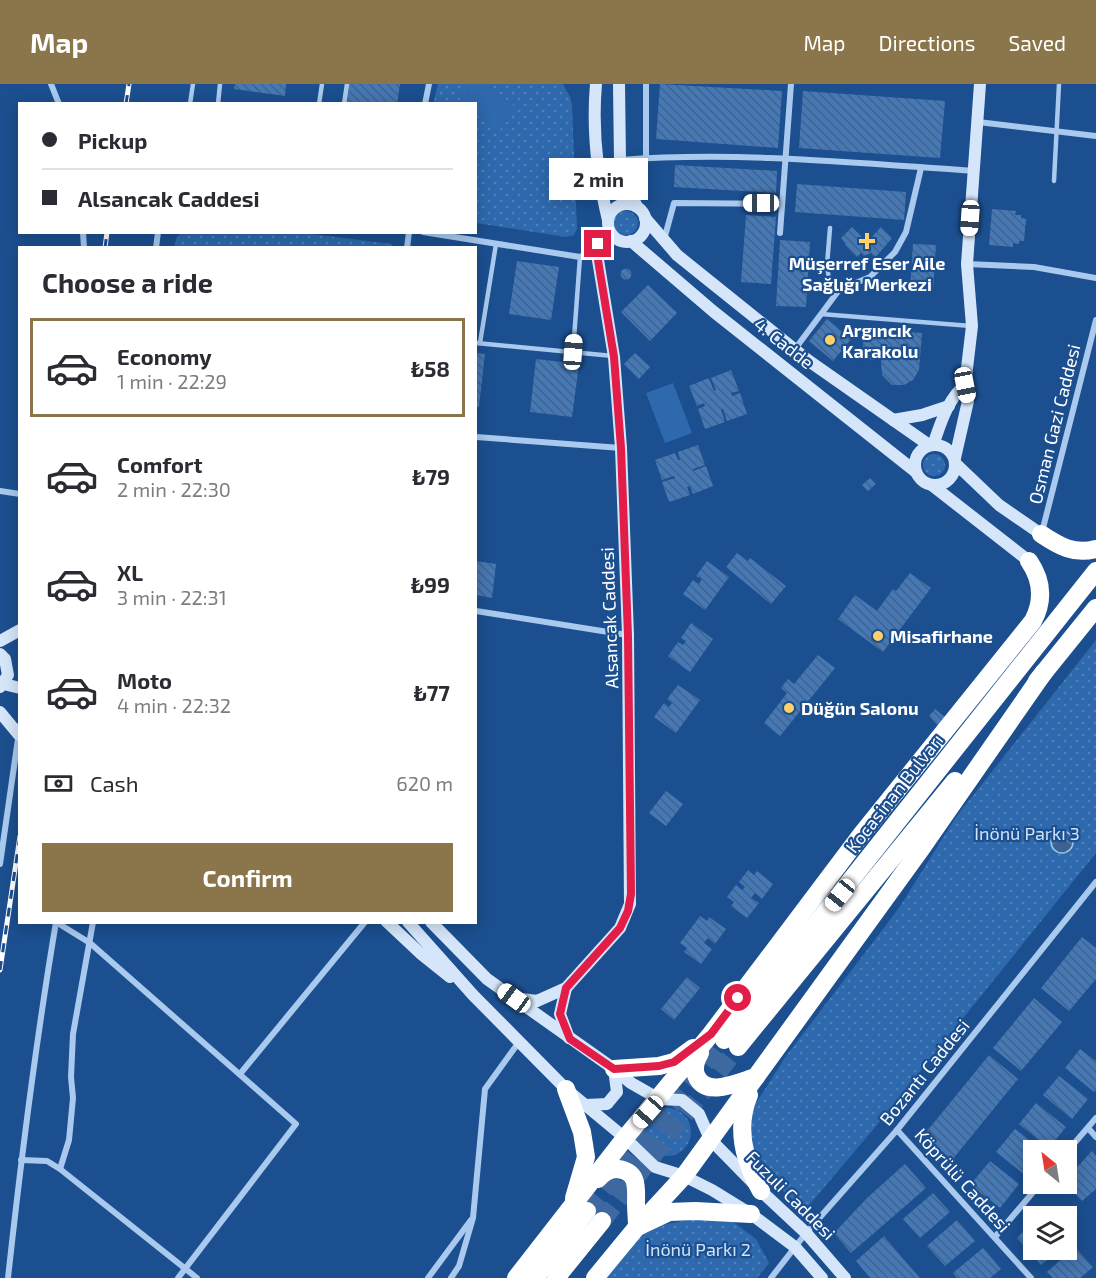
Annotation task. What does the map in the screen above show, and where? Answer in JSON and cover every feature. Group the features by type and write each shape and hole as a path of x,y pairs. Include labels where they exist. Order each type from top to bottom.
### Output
{"highway":[{"path":"1041,534 1067,549 1084,551 1096,549"},
{"path":"756,1077 710,1088 701,1083 695,1074 695,1063 724,1041 861,835 1033,621 1039,606 1041,589 1037,574 1029,561"},
{"name":"Kocasinan Bulvarı","path":"724,1041 1096,571"},
{"path":"556,1278 625,1138 659,1099 724,1041 1044,672 1096,608"},
{"path":"861,835 1020,667"},
{"path":"595,1278 637,1227 684,1176 921,849 1044,672"},
{"path":"614,1069 659,1066 724,1041"},
{"path":"756,1077 745,1104 741,1128 747,1159 761,1191"},
{"path":"516,1278 586,1214 586,1157 582,1132 566,1089"},
{"path":"535,1278 586,1214 603,1173 618,1169 628,1173 635,1182 637,1227"},
{"path":"637,1227 669,1212 751,1214"}],"street":[{"path":"51,84 58,102"},
{"path":"425,102 429,84"},
{"path":"596,84 597,167 611,234 617,239 631,241 643,233 645,218 626,183 620,160 619,84"},
{"path":"646,84 646,158"},
{"path":"780,232 790,84"},
{"path":"933,486 950,480 955,470 968,401 965,385 972,326 967,264 980,84"},
{"path":"977,122 1096,136"},
{"path":"620,160 646,158 785,159 974,171"},
{"path":"795,350 839,290 870,277 895,252 906,232 921,168"},
{"path":"664,241 674,202 782,204"},
{"path":"608,220 616,207 630,204 637,207"},
{"name":"4. Cadde","path":"645,218 686,262 795,350 839,384 931,445"},
{"path":"435,234 579,257 596,248 601,240 611,234"},
{"name":"4. Cadde","path":"631,241 714,312 916,472"},
{"name":"Alsancak Caddesi","path":"514,998 537,1001 566,988 620,928 630,904 628,636 621,448 614,357 596,248"},
{"path":"967,264 1034,267 1096,279"},
{"name":"Osman Gazi Caddesi","path":"1041,534 1096,320"},
{"path":"965,385 949,406 931,445 920,451 917,456 916,472 922,480 933,486 1029,561"},
{"path":"893,420 922,415 949,406"},
{"path":"477,437 621,448"},
{"path":"931,445 948,449 955,461 999,505 1041,534"},
{"path":"0,491 18,494"},
{"path":"477,611 628,636"},
{"path":"0,641 18,631"},
{"path":"0,654 5,659 8,675 0,685"},
{"path":"0,664 18,669"},
{"path":"0,685 18,688"},
{"path":"0,712 18,733"},
{"path":"0,864 18,748"},
{"name":"Bozantı Caddesi","path":"771,1278 806,1233 897,1130 1096,882"},
{"path":"8,1278 39,1022 56,924"},
{"path":"59,924 90,943 296,1124 178,1278"},
{"path":"60,1169 69,1140 73,1098 71,1077 73,1034 93,924"},
{"path":"240,1074 363,924"},
{"path":"389,924 420,953 473,995"},
{"path":"410,924 473,995 566,1089 625,1138 655,1167 684,1176"},
{"path":"432,924 487,979 631,1083 659,1099 682,1100 699,1114 710,1139"},
{"path":"442,924 459,951"},
{"path":"566,988 560,1014 570,1039"},
{"path":"451,1278 459,1266 473,1218 485,1089 519,1042"},
{"path":"586,1105 607,1104 617,1092 614,1069"},
{"path":"1077,1140 1096,1118"},
{"path":"1088,1128 1096,1137"},
{"name":"Köprülü Caddesi","path":"897,1130 1031,1278"},
{"name":"Fuzuli Caddesi","path":"710,1139 806,1233 845,1278"},
{"path":"21,1160 46,1161 60,1169 197,1278"},
{"name":"Fuzuli Caddesi","path":"684,1176 751,1214 795,1247 822,1278"},
{"path":"995,1237 1032,1194"},
{"path":"428,1278 473,1218"}],"lane":[{"path":"190,102 193,84"},
{"path":"218,102 220,84"},
{"path":"319,102 322,84"},
{"path":"344,102 347,84"},
{"path":"1054,181 1059,84"},
{"path":"830,228 826,265 829,279 839,290"},
{"path":"496,244 478,343 614,357"},
{"path":"573,352 579,257"},
{"path":"821,314 972,326"}],"green space":[{"path":"438,84 563,84 572,105 577,229 574,235 566,237 477,223 477,102 434,102"},
{"path":"471,84 486,84 517,108 498,132 477,115 477,102 459,100"},
{"path":"626,211 635,214 638,223 635,232 626,235 617,232 614,223 617,214"},
{"path":"180,234 311,234 392,244 392,246 174,246"},
{"path":"673,383 692,433 665,443 646,393"},
{"path":"934,454 942,457 945,465 942,473 934,476 926,473 923,465 926,457"},
{"name":"İnönü Parkı 3","path":"1096,640 1096,853 877,1125 805,1210 766,1176 757,1160 749,1136 751,1111 786,1056 899,908 956,817"},
{"path":"662,1108 672,1108 687,1118 691,1132 687,1146 681,1152 672,1156 662,1156 647,1146 643,1137 643,1127 653,1112"},
{"name":"İnönü Parkı 2","path":"693,1219 732,1221 756,1239 769,1263 757,1278 599,1278 647,1228"}],"water":[{"path":"1058,831 1066,831 1073,838 1073,846 1066,853 1058,853 1051,846 1051,838"}],"building":[{"path":"235,84 286,84 285,96 234,89"},
{"path":"348,84 400,84 397,102 345,102"},
{"path":"660,84 782,91 778,148 656,139"},
{"path":"803,91 945,101 940,158 799,148"},
{"path":"675,165 777,171 776,193 674,187"},
{"path":"797,184 906,192 904,220 795,212"},
{"path":"992,209 1016,211 1015,215 1021,215 1021,218 1026,219 1024,241 1019,241 1019,244 1013,243 1013,247 989,245"},
{"path":"746,215 776,217 771,284 741,282"},
{"name":"Müşerref Eser Aile Sağlığı Merkezi","path":"852,227 863,238 866,235 870,239 881,227 892,238 875,258 871,253 864,256 861,253 857,257 841,238"},
{"path":"780,240 810,242 806,307 776,306"},
{"path":"913,244 936,245 933,291 910,290"},
{"path":"517,261 559,267 551,320 509,314"},
{"path":"626,268 632,274 626,280 620,274"},
{"path":"648,285 677,313 650,341 621,312"},
{"name":"Argıncık Karakolu","path":"827,319 851,339 833,361 809,341"},
{"path":"864,329 922,333 919,370 913,380 904,385 892,385 882,375 881,360 862,359"},
{"path":"477,353 485,354 479,407 477,406"},
{"path":"635,353 650,367 639,379 624,364"},
{"path":"536,359 579,364 572,417 530,412"},
{"path":"731,370 739,391 731,393 732,396 740,393 747,414 727,421 721,409 725,422 705,429 698,409 705,406 704,403 697,406 689,386 709,378 714,391 716,390 711,378"},
{"path":"698,445 705,465 693,471 706,466 713,486 693,494 690,486 687,487 690,495 669,502 662,482 675,478 674,476 662,480 655,460 675,453 680,460 678,452"},
{"path":"870,478 876,484 868,491 862,485"},
{"path":"737,553 748,561 750,558 786,586 771,604 726,567"},
{"path":"477,561 496,564 492,598 477,595"},
{"path":"707,561 729,577 705,610 683,594 693,580 699,584 702,579 696,576"},
{"name":"Misafirhane","path":"910,573 931,588 883,652 838,619 855,595 877,611 893,589 896,591"},
{"path":"691,623 713,639 690,672 668,656 678,642 683,645 686,641 681,638"},
{"name":"Düğün Salonu","path":"818,655 835,668 780,736 764,723 787,693 781,688 788,679 794,684"},
{"path":"678,685 700,700 676,733 654,717 664,703 669,707 672,703 667,699"},
{"path":"935,709 945,717 938,726 929,716"},
{"path":"666,791 683,804 666,826 649,813"},
{"path":"748,870 754,875 757,871 773,884 762,899 755,893 751,898 759,903 747,918 731,906 734,902 727,897 736,885 742,890 745,887 739,882"},
{"path":"700,916 707,921 709,917 726,929 715,944 708,938 704,943 712,949 701,964 684,952 687,948 680,943"},
{"path":"1082,937 1096,948 1096,979 1069,1011 1041,988"},
{"path":"687,977 700,988 674,1020 661,1009"},
{"path":"1034,998 1062,1022 1021,1071 993,1048"},
{"path":"1080,1049 1096,1061 1096,1090 1094,1092 1065,1068"},
{"path":"989,1055 1018,1079 952,1160 923,1136"},
{"path":"1059,1076 1088,1099 1072,1119 1043,1095"},
{"path":"1036,1103 1066,1127 1055,1140 1039,1140 1019,1124"},
{"path":"1015,1129 1029,1140 1023,1140 1023,1174 996,1152"},
{"path":"1092,1151 1096,1156 1096,1189 1082,1201 1076,1194 1077,1167"},
{"path":"990,1161 1019,1184 1000,1208 970,1185"},
{"path":"905,1164 926,1188 851,1253 834,1233 868,1197"},
{"path":"933,1193 950,1212 920,1238 903,1219"},
{"path":"957,1220 975,1241 945,1266 927,1246"},
{"path":"1023,1232 1023,1245 1017,1238"},
{"path":"884,1236 920,1278 870,1278 856,1261"},
{"path":"983,1248 1001,1269 990,1278 957,1278 953,1273"},
{"path":"1077,1249 1093,1267 1080,1278 1053,1278 1047,1272 1060,1260 1077,1260"},
{"path":"1037,1260 1047,1260 1041,1265"}],"tunnel":[{"path":"587,1211 724,1040"},
{"path":"602,1221 738,1047"}],"railway":[{"path":"126,102 129,84"},
{"path":"105,246 107,234"},
{"path":"0,970 18,849"}],"place":[{"name":"Müşerref Eser Aile Sağlığı Merkezi","path":"867,241"},
{"name":"Argıncık Karakolu","path":"830,340"},
{"name":"Misafirhane","path":"878,636"},
{"name":"Düğün Salonu","path":"789,708"}],"route":[{"path":"598,244 596,248 614,357 621,448 628,636 631,894 628,911 620,928 566,988 560,1014 570,1039 614,1069 659,1066 674,1062 711,1034 738,998"}]}
